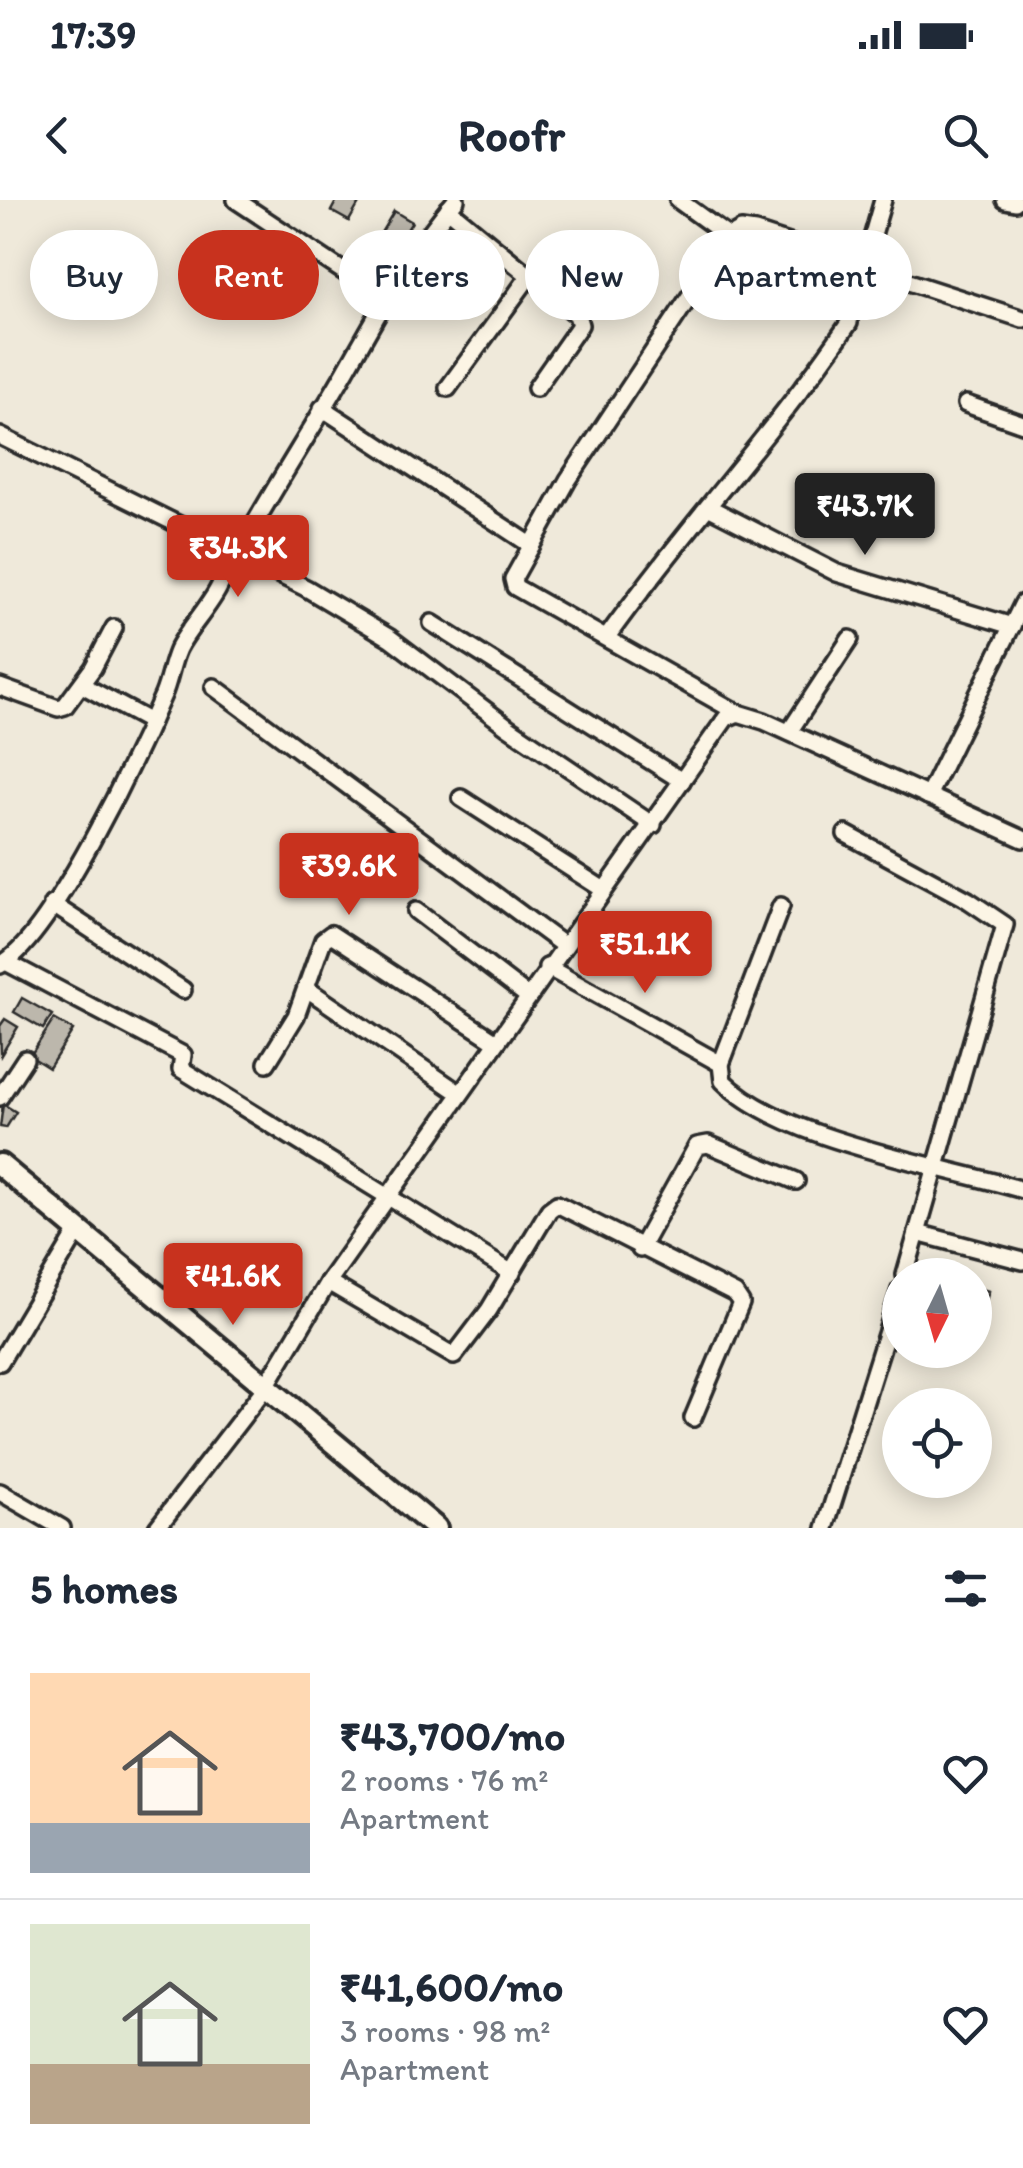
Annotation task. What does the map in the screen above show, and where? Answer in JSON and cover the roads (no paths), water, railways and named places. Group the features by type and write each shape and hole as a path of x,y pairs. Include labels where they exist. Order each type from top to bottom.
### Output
{"main road":[{"path":"0,1165 436,1528"}],"street":[{"path":"236,200 339,268"},
{"path":"678,200 719,230"},
{"path":"875,230 884,200"},
{"path":"434,230 452,205 525,271"},
{"path":"448,388 525,282"},
{"path":"912,285 1023,320"},
{"path":"679,315 531,544 516,571 515,587 738,713 789,732 1023,839"},
{"path":"372,320 203,619 176,652 151,722 94,838 24,947 3,964 183,1055 181,1070 390,1194 512,1272"},
{"path":"536,388 580,326 578,320"},
{"path":"607,637 656,568 790,410 849,323"},
{"path":"966,404 1023,424"},
{"path":"322,408 531,544"},
{"path":"0,436 237,553 390,638 508,727 653,824"},
{"path":"710,508 837,573 1012,626"},
{"path":"928,796 1023,603"},
{"path":"432,623 682,781"},
{"path":"0,687 58,708 72,701 114,628"},
{"path":"789,732 850,640"},
{"path":"82,685 151,722"},
{"path":"214,687 563,945"},
{"path":"157,1528 265,1388 328,1282 526,994 653,824 726,718 738,713"},
{"path":"461,798 604,890"},
{"path":"846,834 968,900 1005,925 910,1258"},
{"path":"52,904 183,990"},
{"path":"781,906 720,1075 732,1089 801,1127 1023,1190"},
{"path":"416,911 526,994"},
{"path":"267,1063 307,989 322,940 331,934 495,1041"},
{"path":"547,967 721,1064"},
{"path":"307,989 459,1093"},
{"path":"0,1097 25,1059"},
{"path":"640,1249 697,1146 708,1144 796,1181"},
{"path":"328,1282 454,1356 554,1205 570,1208 640,1249 735,1294 741,1303 693,1418"},
{"path":"0,1362 78,1231"},
{"path":"917,1233 1023,1261"},
{"path":"826,1528 882,1348"},
{"path":"0,1492 62,1528"}]}
